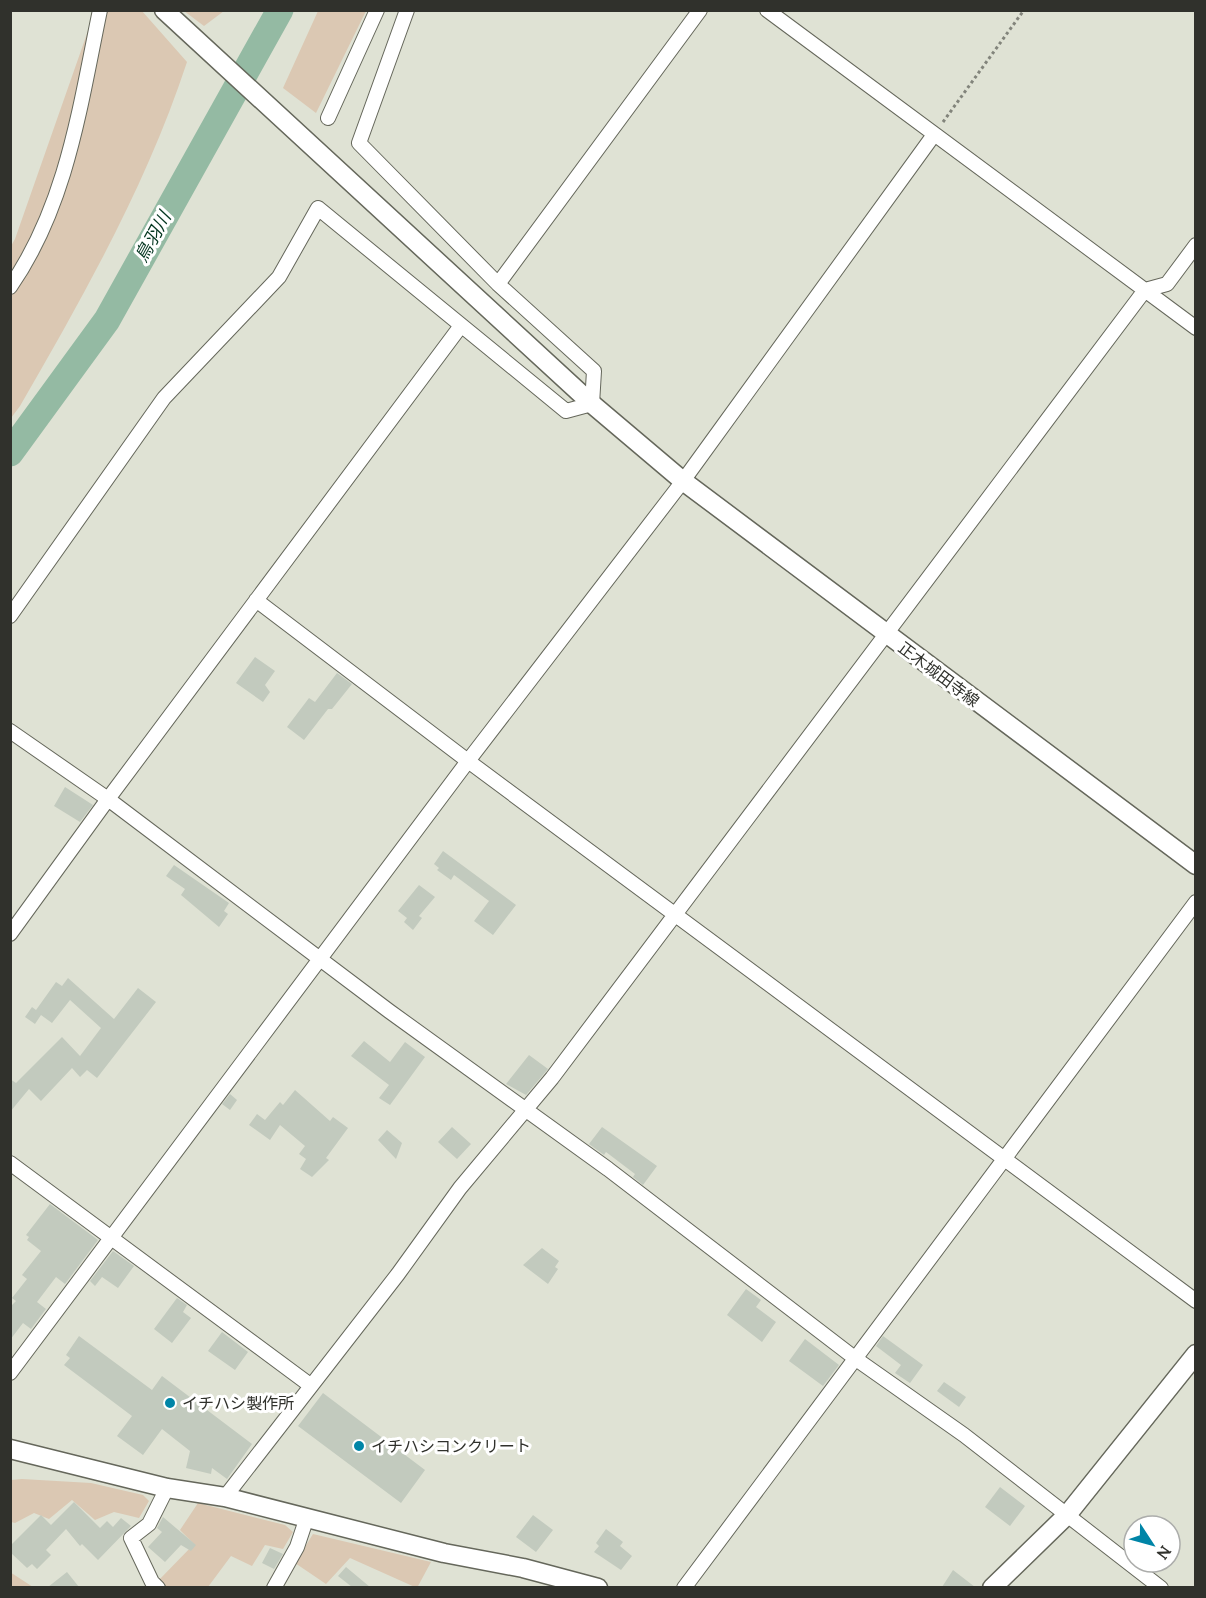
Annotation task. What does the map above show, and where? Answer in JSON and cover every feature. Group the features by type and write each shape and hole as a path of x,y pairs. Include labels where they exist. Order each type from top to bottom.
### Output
{"street":[{"path":"10,287 33,255 69,158 100,10"},
{"name":"正木城田寺線","path":"164,10 227,72 302,137 592,404 683,481 1196,865"},
{"path":"328,118 377,10"},
{"path":"10,616 164,398 279,277 318,208 460,327 566,411 592,404 594,371 498,284 359,143 407,10"},
{"path":"498,284 700,10"},
{"path":"767,10 933,136 1196,328"},
{"path":"10,1373 468,761 683,481 933,136"},
{"path":"225,1497 398,1274 460,1188 528,1111 1145,290 1167,284 1196,245"},
{"path":"10,934 460,327"},
{"path":"256,600 468,761 1196,1301"},
{"path":"10,731 108,799 320,959 528,1111 856,1359 964,1434 1161,1587"},
{"path":"684,1587 1196,902"},
{"path":"10,1163 310,1385"},
{"path":"992,1587 1067,1515 1196,1354"},
{"path":"16,1453 167,1488 225,1497 444,1553 523,1568 597,1587"},
{"path":"158,1587 152,1582 131,1538 149,1524 167,1488"},
{"path":"274,1587 297,1547 307,1517"}],"path":[{"path":"933,136 1024,10"}],"shaded area":[{"path":"224,10 204,26 184,11"},
{"path":"104,11 142,11 187,62 153,152 113,238 44,364 11,418 11,246 90,25"},
{"path":"318,11 366,11 316,113 283,88"},
{"path":"11,1480 91,1483 143,1495 149,1501 139,1518 114,1512 95,1520 72,1500 49,1519 34,1513 15,1523 11,1522"},
{"path":"198,1503 285,1525 293,1532 283,1549 265,1545 252,1566 231,1556 208,1587 163,1587 157,1582 194,1544 180,1530"},
{"path":"313,1534 431,1562 417,1588 350,1558 326,1584 295,1563"},
{"path":"11,1573 13,1574 33,1587 11,1587"}],"building":[{"path":"255,657 275,671 265,685 270,692 263,702 236,683"},
{"path":"337,673 352,684 332,709 328,709 304,740 287,727 309,698 315,702"},
{"path":"65,787 93,805 80,822 54,806"},
{"path":"443,851 516,905 493,935 474,921 489,901 454,875 451,880 437,870 439,868 434,864"},
{"path":"174,865 229,903 224,911 228,914 219,927 181,895 185,889 166,876"},
{"path":"419,885 435,897 419,916 422,918 413,930 404,922 407,918 398,911"},
{"path":"68,978 114,1019 138,988 156,1002 97,1078 87,1070 80,1077 72,1068 41,1101 29,1089 10,1112 10,1079 16,1083 62,1037 80,1056 101,1028 70,1000 52,1023 41,1015 35,1024 25,1017 32,1007 36,1010 56,982 62,986"},
{"path":"364,1041 390,1062 405,1042 425,1057 390,1105 379,1098 389,1085 351,1056"},
{"path":"529,1055 548,1069 526,1095 506,1084"},
{"path":"295,1090 330,1121 333,1117 348,1128 326,1158 329,1160 312,1177 300,1169 306,1159 299,1154 305,1146 280,1125 270,1140 249,1125 257,1114 265,1120 280,1102 283,1105"},
{"path":"230,1094 237,1100 230,1110 222,1104"},
{"path":"452,1127 471,1144 457,1159 438,1142"},
{"path":"602,1127 657,1166 643,1185 633,1177 635,1174 606,1152 604,1155 589,1144"},
{"path":"387,1130 402,1143 396,1159 378,1140"},
{"path":"50,1204 98,1240 65,1284 56,1277 37,1302 46,1309 31,1329 23,1323 10,1340 10,1307 16,1301 12,1298 27,1279 22,1275 41,1251 27,1240 29,1237 26,1235"},
{"path":"542,1248 559,1261 555,1267 558,1269 548,1284 523,1265"},
{"path":"113,1251 134,1266 118,1288 102,1277 95,1286 90,1281"},
{"path":"746,1289 761,1300 756,1307 776,1322 762,1342 727,1315"},
{"path":"177,1298 187,1305 183,1312 191,1318 172,1343 154,1329"},
{"path":"222,1332 248,1352 235,1370 208,1351"},
{"name":"イチハシ製作所","path":"79,1336 152,1390 162,1376 252,1444 227,1479 212,1468 211,1474 186,1468 190,1451 162,1429 143,1455 117,1436 132,1416 64,1365 70,1358 66,1355"},
{"path":"883,1336 923,1365 910,1383 895,1373 901,1365 876,1346"},
{"path":"805,1339 839,1365 823,1386 789,1361"},
{"path":"944,1382 966,1397 959,1407 937,1391"},
{"name":"イチハシコンクリート","path":"323,1393 425,1470 401,1503 298,1426"},
{"path":"1000,1487 1025,1506 1010,1526 985,1507"},
{"path":"74,1502 100,1528 107,1521 113,1527 121,1518 131,1526 98,1560 82,1544 80,1546 66,1529 46,1550 51,1555 37,1569 32,1564 27,1568 10,1552 10,1546 41,1515 51,1525"},
{"path":"533,1515 553,1530 536,1552 516,1537"},
{"path":"163,1517 196,1545 191,1551 181,1545 165,1562 148,1547 162,1532 157,1528"},
{"path":"606,1529 623,1542 620,1546 632,1556 621,1570 594,1552 599,1546 596,1543"},
{"path":"270,1548 283,1554 274,1569 262,1563"},
{"path":"346,1567 370,1587 352,1587 338,1576"},
{"path":"953,1570 975,1587 942,1587"},
{"path":"67,1572 79,1587 48,1587"}],"waterway":[{"name":"鳥羽川","path":"10,453 107,320 280,10"}],"place":[{"name":"イチハシ製作所","path":"170,1403"},
{"name":"イチハシコンクリート","path":"359,1446"}]}
